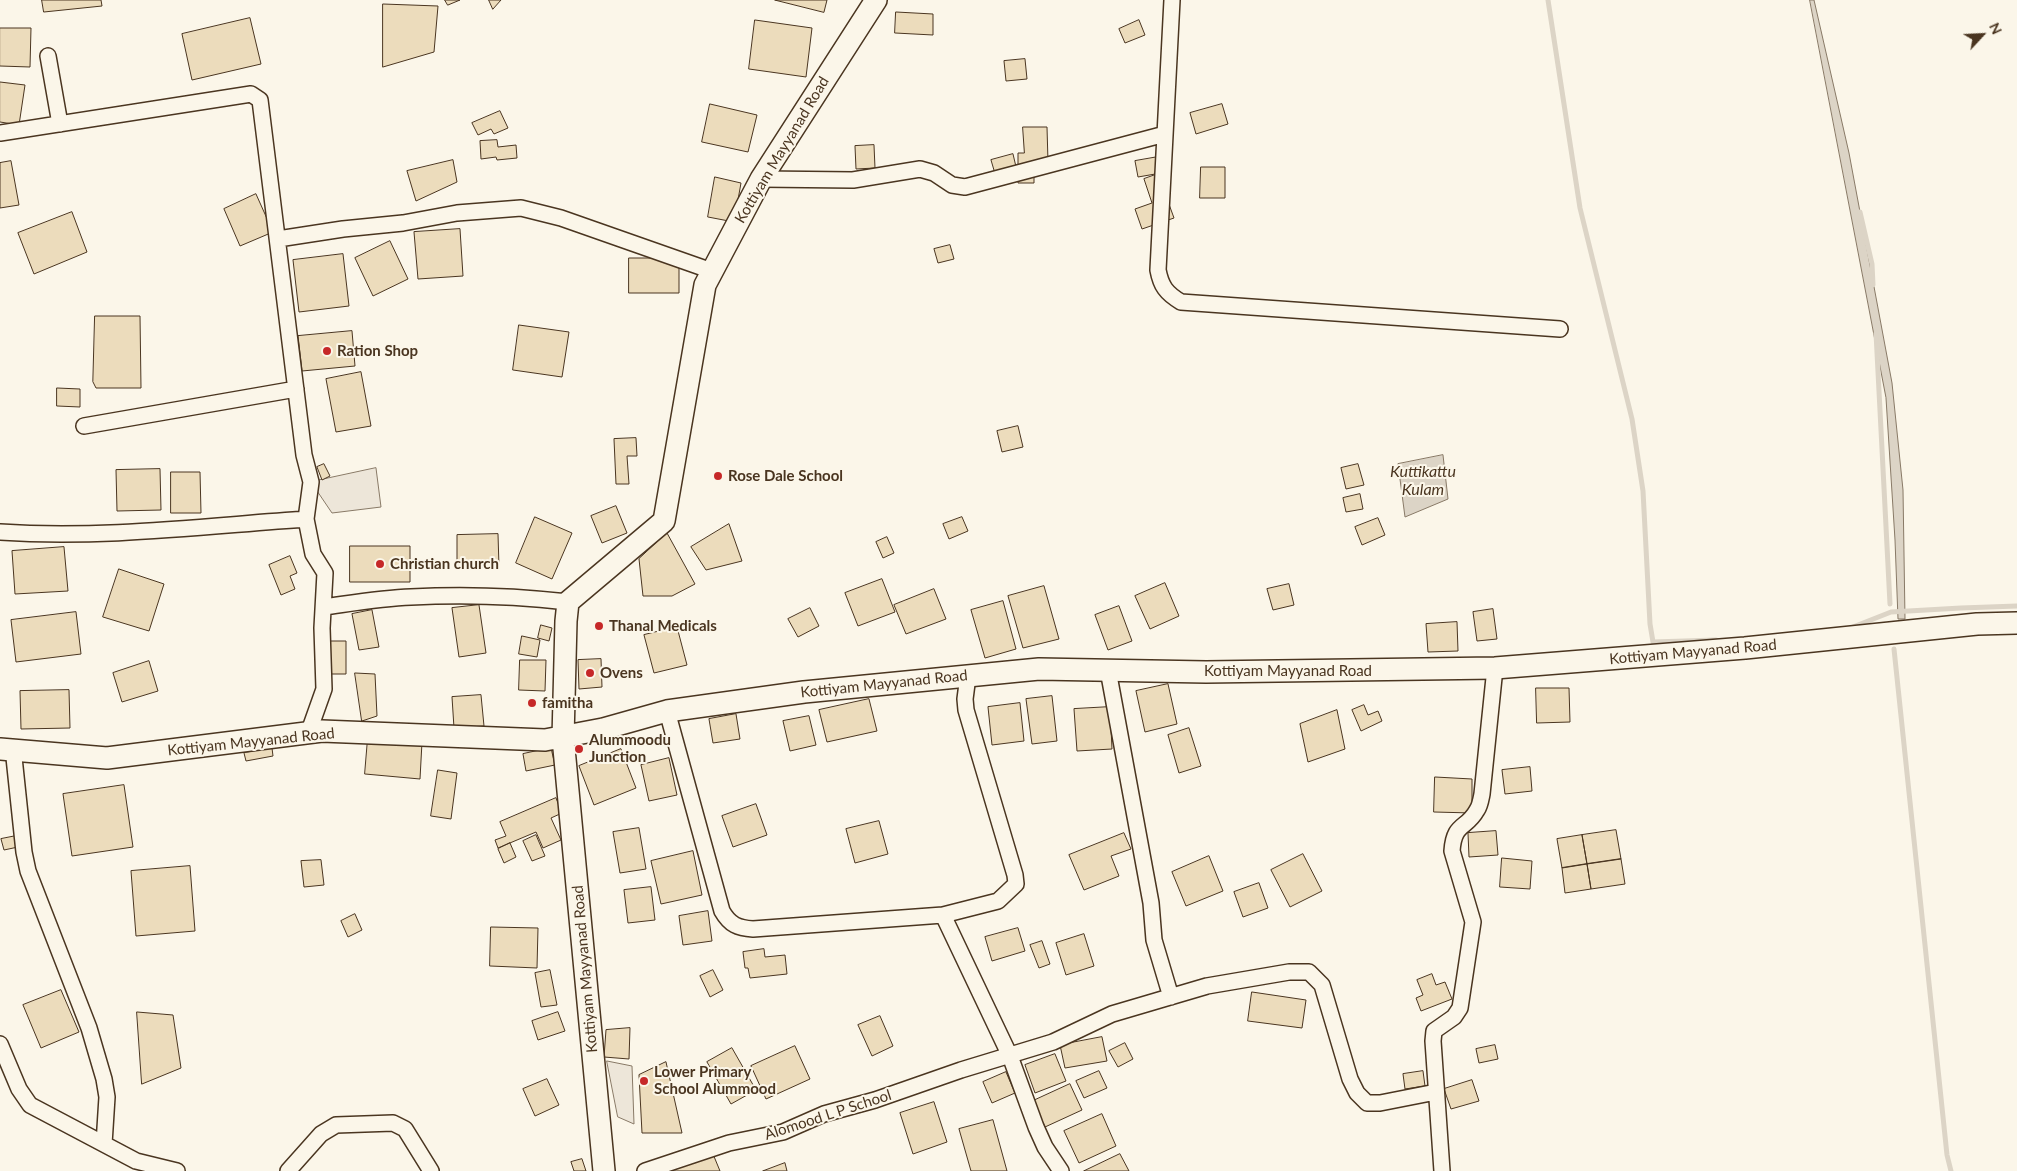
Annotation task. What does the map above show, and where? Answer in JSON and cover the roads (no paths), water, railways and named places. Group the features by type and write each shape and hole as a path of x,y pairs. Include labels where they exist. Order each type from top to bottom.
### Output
{"street":[{"name":"Kottiyam Mayyanad Road","path":"604,1171 563,738 568,602 664,521 705,285 761,179 876,0"},
{"path":"1172,0 1158,270 1160,284 1168,294 1181,302 1560,329"},
{"path":"48,56 60,124"},
{"path":"0,132 251,94 260,100 263,109 304,455 311,482 306,519 313,554 325,573 322,628 324,689 308,734"},
{"path":"761,179 853,180 920,169 934,173 952,185 965,187 1165,134"},
{"path":"278,239 343,229 403,223 457,213 521,208 561,218 712,270"},
{"path":"84,426 296,389"},
{"path":"0,532 40,535 161,530 306,519"},
{"path":"324,607 410,597 452,596 516,596 568,602"},
{"name":"Kottiyam Mayyanad Road","path":"6,749 107,758 322,731 545,740 603,729 667,711 804,692 1039,669 1244,672 1495,668 1745,648 1977,624 2017,623"},
{"path":"1442,1171 1433,1041 1434,1031 1454,1017 1460,1008 1473,922 1452,851 1453,839 1457,829 1477,810 1482,794 1495,668"},
{"path":"1108,670 1150,903 1154,940 1171,997"},
{"path":"667,711 722,911 728,921 738,928 753,929 943,915 998,901 1016,884 1015,875 966,710 965,699 968,676"},
{"path":"6,749 28,871 89,1028 104,1079 107,1097 104,1144"},
{"path":"943,915 1010,1056 1045,1148 1062,1171"},
{"name":"Alomood L P School","path":"645,1171 729,1143 783,1132 824,1114 875,1100 960,1070 1053,1042 1112,1014 1207,986 1289,972 1309,972 1322,986 1350,1079 1357,1094 1366,1103 1380,1103 1436,1092"},
{"path":"0,1044 19,1089 30,1105 136,1161 177,1171"},
{"path":"288,1171 321,1134 336,1125 393,1123 405,1129 431,1171"}],"water":[{"path":"1810,0 1814,0 1849,153 1892,383 1903,490 1905,619 1898,619 1886,398"},
{"name":"Kuttikattu Kulam","path":"1443,455 1448,499 1405,517 1398,464"}],"waterway":[{"path":"1548,0 1580,208 1632,419 1643,491 1650,624 1653,642 1716,640"},
{"path":"1860,212 1872,264 1873,285"},
{"path":"1876,333 1890,604"},
{"path":"1853,627 1891,612 2017,606"},
{"path":"1894,649 1947,1155 1951,1171"}],"place":[{"name":"Ration Shop","path":"327,351"},
{"name":"Rose Dale School","path":"718,476"},
{"name":"Christian church","path":"380,564"},
{"name":"Thanal Medicals","path":"599,626"},
{"name":"Ovens","path":"590,673"},
{"name":"famitha","path":"532,703"},
{"name":"Alummoodu Junction","path":"579,749"},
{"name":"Lower Primary School Alummood","path":"644,1081"}]}
